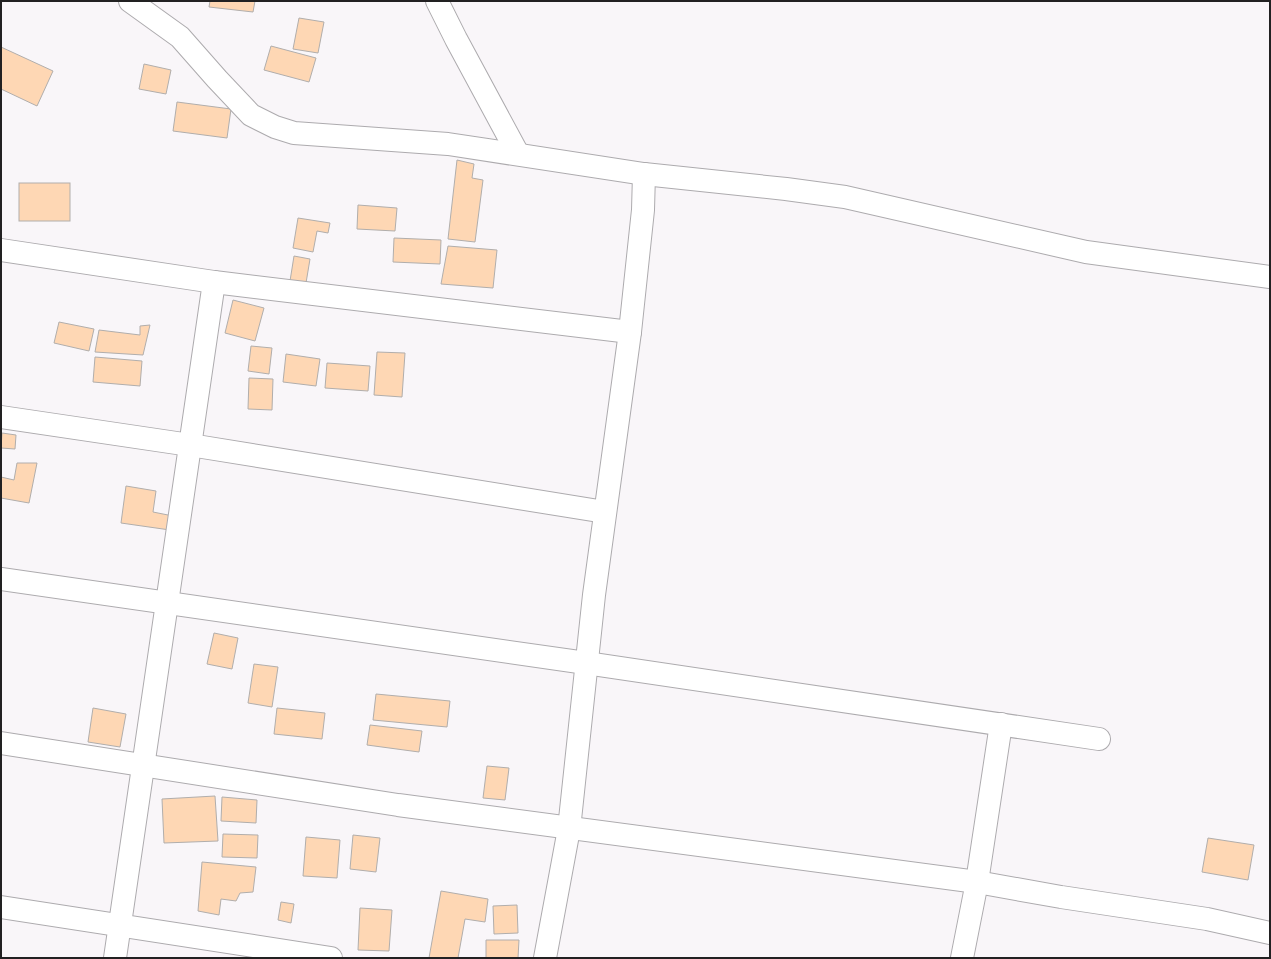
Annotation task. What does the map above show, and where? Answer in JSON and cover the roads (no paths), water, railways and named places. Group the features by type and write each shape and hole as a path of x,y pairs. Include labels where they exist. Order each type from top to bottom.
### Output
{"street":[{"path":"130,1 180,37 217,79 251,114 275,127 294,133 448,144 644,174 786,189 845,197 1086,252 1270,277"},
{"path":"437,1 518,154"},
{"path":"545,958 569,829 594,595 630,332 643,210 644,174"},
{"path":"1,250 214,282 630,332"},
{"path":"115,958 214,282"},
{"path":"1,417 190,445 605,512"},
{"path":"1,579 586,663 1099,739"},
{"path":"962,958 977,882 1001,724"},
{"path":"1,743 398,806 977,882 1061,897 1207,919 1270,933"},
{"path":"1,907 331,958"}]}
